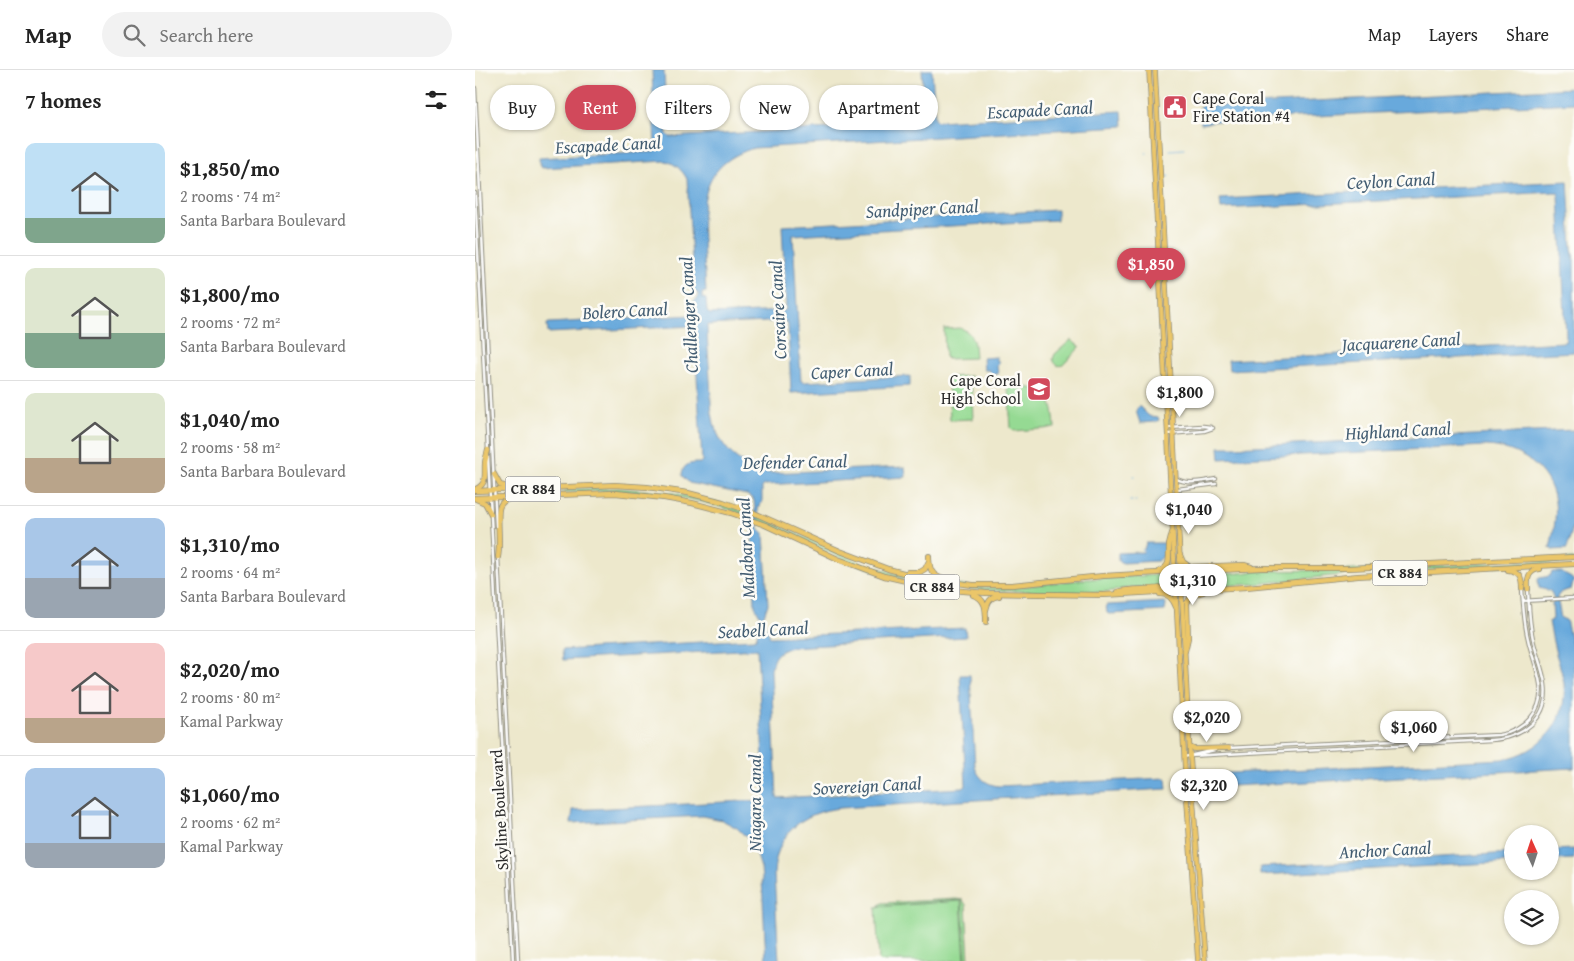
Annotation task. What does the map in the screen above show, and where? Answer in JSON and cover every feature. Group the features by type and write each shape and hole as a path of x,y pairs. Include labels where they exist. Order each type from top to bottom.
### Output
{"highway":[{"path":"475,490 481,487 485,481 485,462 488,450"},
{"path":"494,474 497,482 504,487 572,486"},
{"name":"CR 884","path":"475,490 615,485 674,491 723,502 767,517 840,552 887,569 927,579 973,585 1012,586 1094,576 1254,568 1350,568 1574,557"},
{"name":"CR 884","path":"475,498 603,493 636,495 692,503 731,512 765,525 859,568 883,576 923,586 986,593 1112,594 1261,586 1358,576 1455,570 1574,566"},
{"path":"498,557 500,548 499,507 502,502 508,499 530,496"},
{"path":"475,498 484,502 491,514"},
{"path":"1157,573 1169,564 1169,546 1172,533"},
{"path":"840,552 854,554 891,567 918,573 925,569 929,558 931,571 939,578 1002,583 1012,586"},
{"path":"1180,555 1183,562 1191,567 1244,565 1254,568"},
{"path":"1525,589 1529,576 1535,569 1574,566"},
{"path":"1175,591 1182,581 1191,575 1242,572 1254,568"},
{"path":"1455,570 1465,573 1516,571 1525,589"},
{"path":"1112,594 1125,590 1165,587 1175,581 1181,572"},
{"path":"923,586 931,590 976,596 982,600 986,610"},
{"path":"1185,651 1188,638 1187,603 1192,595 1198,592 1239,590 1261,586"},
{"path":"1104,594 1112,597 1164,594 1171,598 1176,607"},
{"path":"986,622 986,610 989,600 999,596 1081,598 1090,595"}],"main road":[{"path":"1149,70 1184,757 1198,961"},
{"path":"1155,70 1190,747 1205,961"},
{"path":"1170,482 1175,487 1176,514 1179,522"},
{"path":"1190,747 1195,749 1229,748"}],"street":[{"name":"Skyline Boulevard","path":"475,88 494,474 492,490"},
{"name":"Skyline Boulevard","path":"475,193 488,450 492,490 491,514 513,961"},
{"path":"1167,428 1203,426 1213,428 1204,431 1168,434"},
{"path":"1177,480 1189,482 1216,479"},
{"path":"1178,489 1216,484"},
{"name":"Skyline Boulevard","path":"492,497 498,557 518,961"},
{"path":"1191,756 1502,740 1516,736 1535,721 1545,696 1545,682 1535,651 1525,589"},
{"path":"1184,757 1229,748 1499,735 1515,731 1527,723 1533,715 1539,702 1540,693 1539,680 1527,639 1523,601 1525,589"},
{"path":"1523,601 1574,598"},
{"path":"511,921 516,921"}],"green space":[{"path":"960,328 971,336 974,344 975,358 947,359 945,357 944,329"},
{"path":"1071,340 1080,347 1063,365 1057,365 1053,359 1055,354"},
{"path":"971,376 973,419 950,420 948,377"},
{"path":"1008,387 1031,388 1045,394 1052,406 1055,428 1014,431 1011,428"},
{"path":"618,488 674,493 726,505 774,523 862,563 911,578 940,583 1009,588 1088,579 1158,575 1168,578 1170,583 1154,587 1131,587 1113,591 1087,593 1000,591 929,584 882,573 859,565 751,518 694,500 633,492 559,492 571,489"},
{"path":"1574,559 1574,562 1359,573 1255,584 1198,587 1190,586 1185,581 1186,579 1202,575 1255,571 1352,570"},
{"path":"956,899 963,900 966,905 969,961 966,961 962,900 878,906 882,903"},
{"path":"961,901 965,961 879,961 876,907"}],"water":[{"path":"652,70 664,70 665,85 653,85"},
{"path":"922,70 932,70 933,85 923,85"},
{"path":"1574,88 1574,103 1217,121 1201,124 1200,105 1215,106"},
{"path":"1122,111 1123,126 754,148 738,154 725,163 709,183 703,210 706,292 702,293 702,298 706,299 707,312 710,314 784,311 786,309 782,226 1057,210 1057,220 793,235 801,381 910,376 910,386 791,393 788,325 786,321 707,325 713,418 720,438 726,447 741,461 770,473 905,467 906,477 762,486 762,502 758,507 759,529 764,533 768,604 763,618 770,637 965,628 966,637 791,647 777,655 771,670 777,798 963,788 966,786 960,675 970,675 975,767 981,777 990,784 998,786 1166,778 1167,789 840,808 814,814 803,820 786,837 780,847 776,860 774,874 779,961 766,961 761,868 756,852 748,839 737,828 722,820 702,816 571,823 573,810 762,800 765,796 757,649 563,660 562,650 753,639 756,638 761,622 755,606 752,533 756,528 754,500 747,495 689,483 682,476 685,467 702,461 694,326 548,333 547,324 549,323 693,315 693,302 698,298 698,293 694,292 687,179 683,173 673,164 666,161 541,168 539,158 655,151 654,130 667,130 670,137 819,129 938,130 938,121"},
{"path":"1568,181 1574,261 1574,352 1229,370 1228,360 1565,342 1559,196 1555,192 1221,209 1220,199"},
{"path":"997,357 997,361 999,361 997,365 998,374 990,374 989,370 984,370 983,358"},
{"path":"1138,407 1149,416 1158,417 1159,420 1140,423 1136,411"},
{"path":"1574,430 1574,523 1567,549 1552,550 1550,548 1555,502 1552,490 1547,479 1531,462 1510,450 1486,446 1220,459 1219,447 1234,447"},
{"path":"1146,543 1166,543 1166,554 1158,561 1123,563 1118,561 1118,553 1143,552"},
{"path":"1552,572 1562,572 1574,581 1571,589 1561,592 1557,597 1561,618 1566,620 1574,653 1574,768 1212,787 1212,774 1503,759 1529,750 1549,734 1561,711 1564,698 1562,673 1549,621 1553,618 1553,598 1550,591 1539,588 1538,579 1550,576"},
{"path":"1165,602 1165,611 1109,614 1107,613 1106,605 1108,605"},
{"path":"1574,849 1574,859 1559,860 1559,850"},
{"path":"1504,853 1504,862 1260,875 1260,867"}],"waterway":[{"path":"1170,150 1184,149"},
{"path":"1165,160 1165,175"}],"place":[{"name":"Cape Coral Fire Station #4","path":"1175,107"},
{"name":"Cape Coral High School","path":"1039,389"}],"water label":[{"name":"Escapade Canal","path":"1040,110"},
{"name":"Escapade Canal","path":"608,145"},
{"name":"Ceylon Canal","path":"1391,181"},
{"name":"Sandpiper Canal","path":"922,209"},
{"name":"Corsaire Canal","path":"778,310"},
{"name":"Bolero Canal","path":"625,311"},
{"name":"Challenger Canal","path":"689,315"},
{"name":"Jacquarene Canal","path":"1401,342"},
{"name":"Caper Canal","path":"852,371"},
{"name":"Highland Canal","path":"1398,431"},
{"name":"Defender Canal","path":"795,462"},
{"name":"Malabar Canal","path":"746,548"},
{"name":"Seabell Canal","path":"763,630"},
{"name":"Sovereign Canal","path":"867,786"},
{"name":"Niagara Canal","path":"755,803"},
{"name":"Anchor Canal","path":"1385,850"}]}
